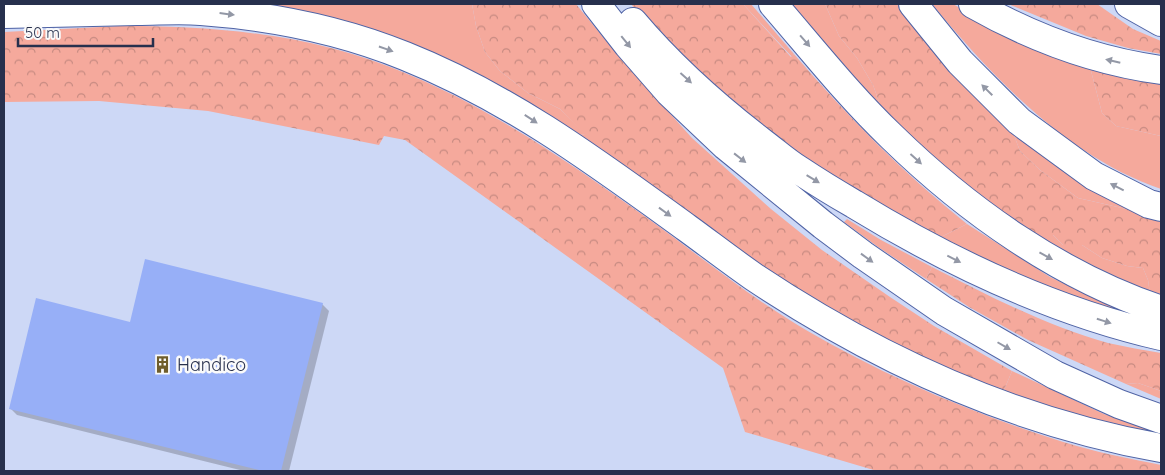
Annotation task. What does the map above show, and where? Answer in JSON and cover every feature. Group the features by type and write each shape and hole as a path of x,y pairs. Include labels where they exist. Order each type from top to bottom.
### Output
{"highway":[{"path":"596,4 628,45 669,92 726,146 863,255 944,311 1056,375 1119,404 1161,419"},
{"path":"618,4 644,35 679,71 731,118 798,170 887,224 984,275 1104,321 1161,336"},
{"path":"773,4 852,95 892,137 937,178 981,214 1027,246 1066,268 1127,297 1161,310"},
{"path":"913,4 960,62 1019,121 1094,176 1149,204 1161,207"},
{"path":"972,4 1059,45 1100,58 1161,70"},
{"path":"1129,4 1161,22"},
{"path":"4,14 198,10 300,25 353,38 402,55 463,81 511,106 567,142 751,275 854,338 907,365 965,390 1087,431 1161,448"}],"green space":[{"path":"230,4 472,4 476,26 485,52 500,71 528,93 560,109 586,135 574,134"},
{"path":"472,4 576,4 621,59 692,138 771,209 822,250 890,297 934,326 1012,371 1002,395 949,374 784,285 574,134 585,135 560,109 528,93 500,71 485,52 476,26"},
{"path":"631,4 743,4 791,57 794,54 834,100 876,143 920,185 967,224 937,239 839,182 761,128 653,31"},
{"path":"743,4 751,4 794,54 792,57"},
{"path":"790,4 825,4 839,36 857,58 873,85 883,113"},
{"path":"825,4 901,4 1012,130 1020,151 1040,170 1078,198 1153,215 1161,222 1161,298 1150,294 1148,280 1143,268 1127,266 1102,258 1082,245 1063,245 1053,235 1030,235 984,202 883,113 873,85 857,58 839,36"},
{"path":"932,4 953,4 981,20 1090,67 1102,113 1116,126 1161,136 1161,189 1127,175 1095,157 1035,113 981,60"},
{"path":"1008,4 1097,4 1133,29 1161,41 1161,54 1128,48 1086,36"},
{"path":"119,26 199,28 278,37 331,48 375,61 417,78 498,119 576,168 766,305 838,348 904,381 972,410 1077,446 1161,465 1161,471 877,471 745,432 723,368 405,140 384,136 379,145 208,111 99,101 4,102 4,32"},
{"path":"1090,67 1161,82 1161,136 1116,126 1102,113"},
{"path":"1012,130 1055,165 1105,197 1161,216 1161,222 1153,215 1078,198 1040,170 1020,151"},
{"path":"847,219 881,240 932,267 926,279 844,222"},
{"path":"967,224 1050,277 1131,312 1131,319 1059,296 937,239"},
{"path":"1030,235 1053,235 1063,245 1082,245 1102,258 1127,266 1143,268 1148,280 1150,294 1119,282"},
{"path":"932,267 997,299 1063,328 1108,343 1161,353 1161,391 1138,383 1126,384 1028,340 969,307 926,279"},
{"path":"1012,371 1104,414 1161,433 1161,440 1002,395"},
{"path":"1138,383 1161,391 1161,399 1126,384"}],"building":[{"name":"Handico","path":"145,259 323,303 281,471 263,471 9,409 36,298 130,322"}],"place":[{"name":"Handico","path":"163,365"}]}
